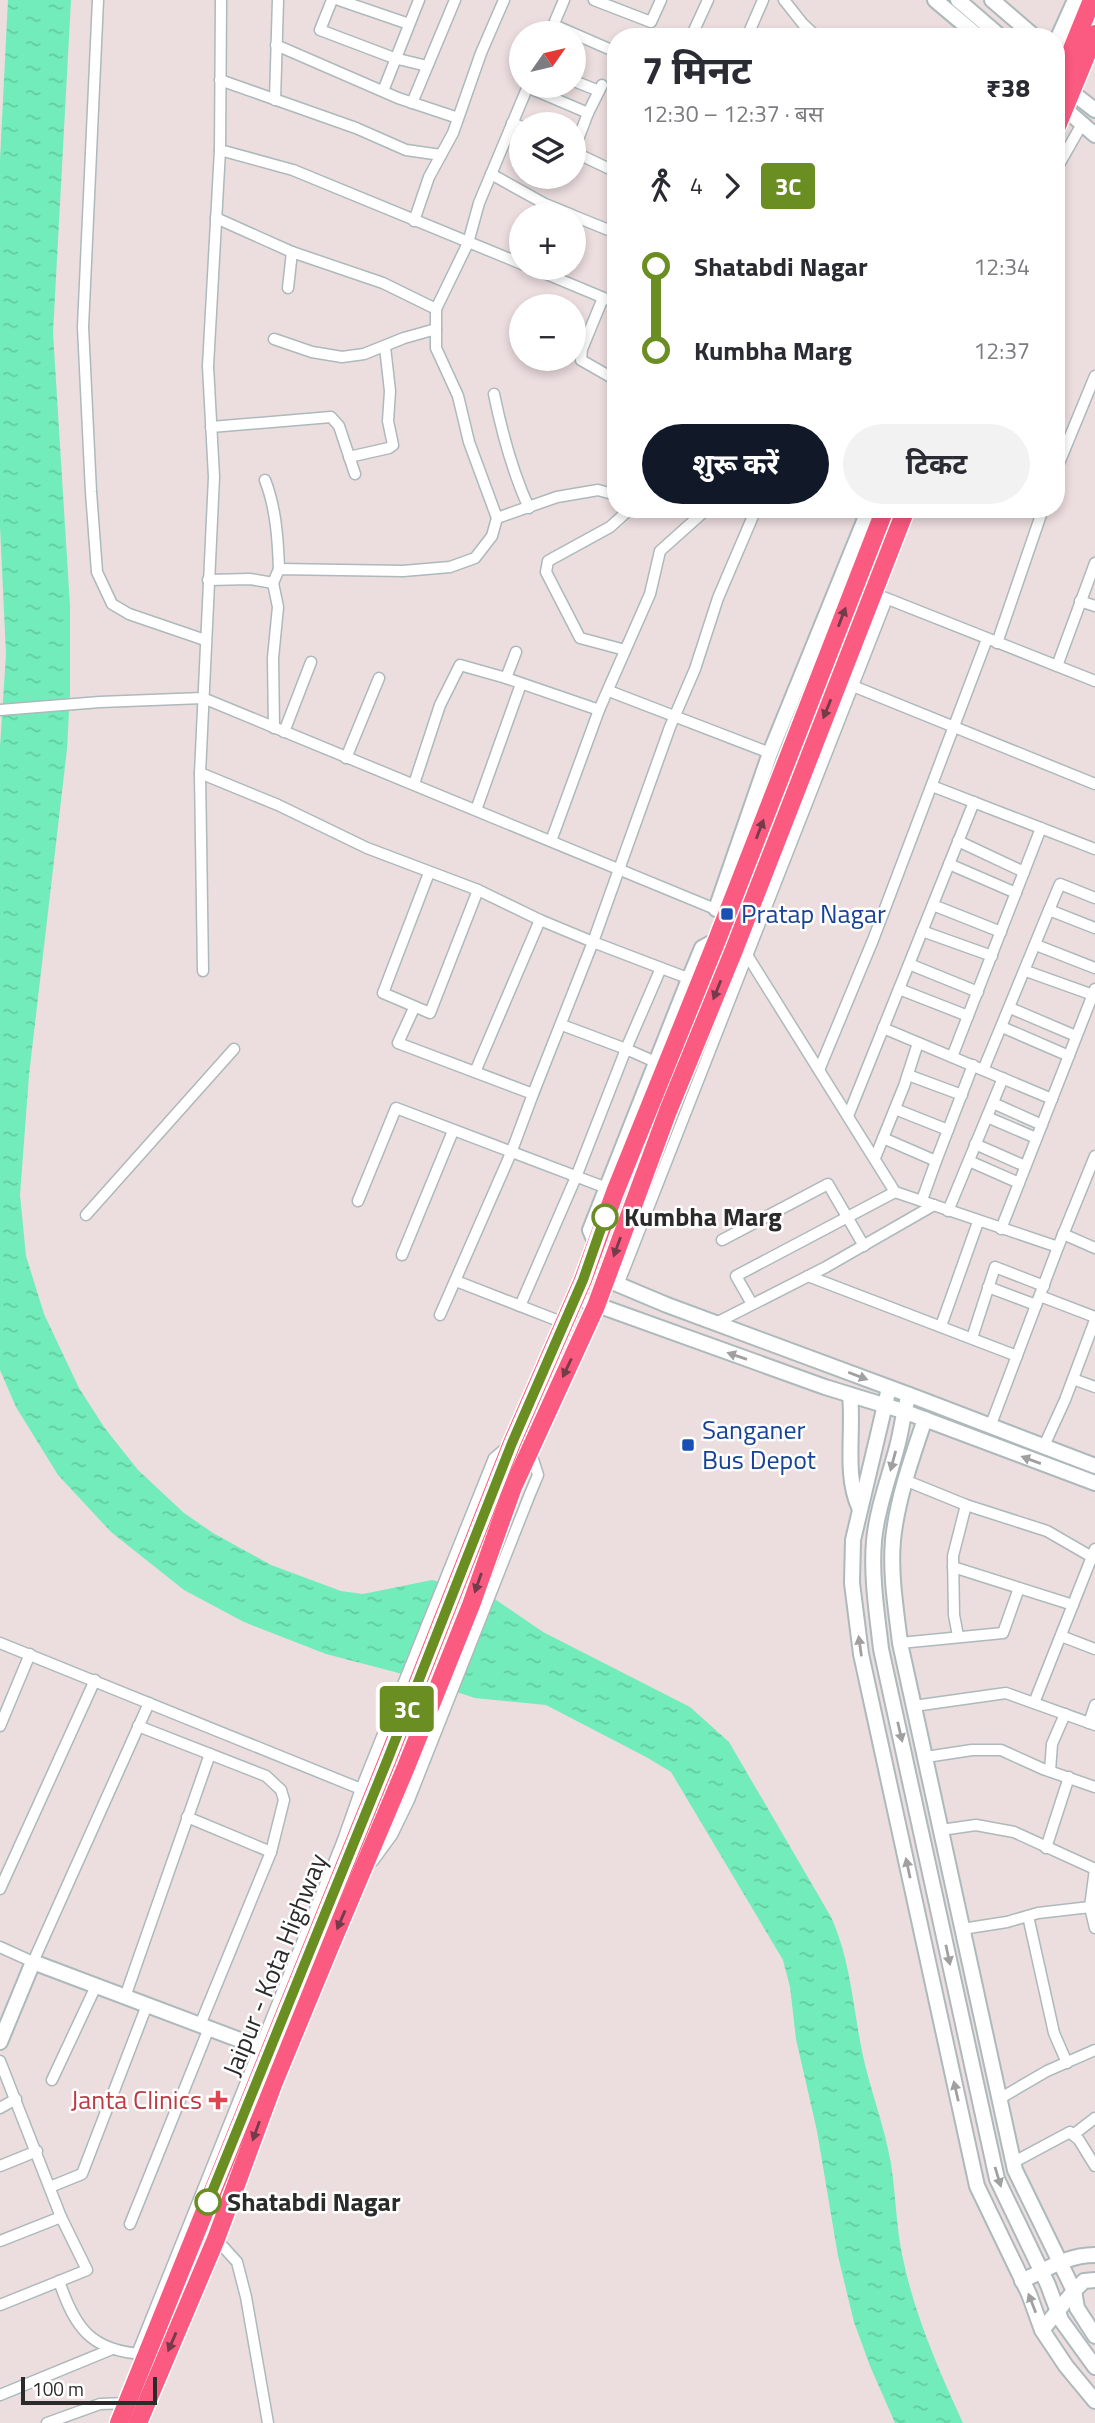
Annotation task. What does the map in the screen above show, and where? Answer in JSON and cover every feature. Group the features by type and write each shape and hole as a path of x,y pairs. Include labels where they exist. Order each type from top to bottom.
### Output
{"highway":[{"path":"1065,80 1092,0"},
{"path":"1065,85 1095,34"},
{"path":"138,2423 216,2239 274,2082 471,1605 512,1443 586,1272 611,1190 694,981 717,940 721,911 881,518"},
{"path":"493,1517 530,1450 596,1306 612,1282 668,1111 741,953 880,596 903,518"},
{"name":"Jaipur - Kota Highway","path":"119,2423 142,2354 348,1843 387,1761 493,1517"}],"main road":[{"path":"935,0 968,28"},
{"path":"958,0 991,28"},
{"path":"992,0 1025,28"},
{"path":"1062,28 1075,0"},
{"path":"1065,94 1095,110"},
{"path":"1065,98 1082,124 1095,135"},
{"path":"721,911 770,754 865,518"},
{"path":"586,1272 1095,1466"},
{"path":"575,1297 849,1395 903,1411 1095,1483"},
{"path":"889,1388 853,1540 852,1583 861,1654 977,2186 1023,2281 1042,2330 1066,2366 1095,2401"},
{"path":"849,1395 852,1471 859,1508"},
{"path":"909,1395 874,1540 873,1580 881,1649 997,2179 1058,2311 1083,2353 1095,2367"},
{"path":"925,1419 893,1539 892,1576 900,1643 1013,2162 1074,2291 1077,2308 1095,2336"},
{"path":"0,2042 33,1962 265,2049"},
{"path":"1023,2281 1059,2261 1076,2255 1095,2255"},
{"path":"1042,2330 1084,2281 1095,2280"}],"street":[{"path":"97,0 83,327 90,492 97,572 112,604 129,614 205,640"},
{"path":"203,971 200,773 214,477 208,366 220,150 221,0"},
{"path":"275,100 278,0"},
{"path":"332,0 320,30 394,58 427,66"},
{"path":"340,0 410,24"},
{"path":"376,11 381,0"},
{"path":"383,91 419,0"},
{"path":"412,103 455,0"},
{"path":"414,220 429,177 458,118 481,53 504,0"},
{"path":"555,21 564,0"},
{"path":"594,0 608,2 651,22 662,0"},
{"path":"695,28 708,0"},
{"path":"751,28 763,0"},
{"path":"784,0 807,28"},
{"path":"586,41 607,49"},
{"path":"276,45 412,103 458,118"},
{"path":"220,80 355,128 406,150 441,155"},
{"path":"586,84 600,88 586,121"},
{"path":"554,98 589,113"},
{"path":"1065,154 1082,124"},
{"path":"279,569 403,571 450,567 475,558 492,536 497,518 469,442 458,396 436,348 436,309 468,243 491,174 509,140"},
{"path":"220,150 293,170 509,259"},
{"path":"586,157 607,167"},
{"path":"491,174 543,203"},
{"path":"216,218 292,252 383,283 436,309"},
{"path":"586,221 607,229"},
{"path":"288,288 292,252"},
{"path":"560,280 607,300"},
{"path":"603,298 582,349 581,360 607,375"},
{"path":"274,339 312,352 342,357 364,354 436,329"},
{"path":"349,457 389,449 393,445 388,421 390,391 384,346"},
{"path":"1065,449 1095,376"},
{"path":"494,394 515,478 528,508"},
{"path":"211,427 331,417 339,426 355,474"},
{"path":"265,480 270,492 278,538 279,569 273,583 278,607 273,658 279,730"},
{"path":"497,518 558,497 598,490 607,492"},
{"path":"620,518 610,527 548,561 546,572 580,638 625,650"},
{"path":"551,841 599,710 650,594 660,551 697,518"},
{"path":"440,1315 511,1153 562,1025 674,716 695,669 718,598 752,518"},
{"path":"819,1070 1040,518"},
{"path":"1056,666 1095,563"},
{"path":"208,580 250,579 273,583"},
{"path":"895,1192 819,1070 741,953 853,686 880,596 1095,681"},
{"path":"1080,601 1095,606"},
{"path":"506,678 516,652"},
{"path":"279,730 311,662"},
{"path":"414,784 440,705 460,665 599,710"},
{"path":"346,758 379,678"},
{"path":"476,810 521,684"},
{"path":"853,686 1095,784"},
{"path":"609,691 770,754"},
{"path":"0,710 80,703 203,698 721,911"},
{"path":"200,773 278,805 367,848 478,890 540,920 694,981"},
{"path":"932,786 1095,849"},
{"path":"848,1116 974,802"},
{"path":"952,1057 1041,828"},
{"path":"958,841 1024,872"},
{"path":"949,863 1016,893"},
{"path":"429,873 383,993 414,1008 430,1013 478,890"},
{"path":"922,1200 961,1095 1002,1027 1060,884 1095,898"},
{"path":"933,905 1001,932"},
{"path":"1049,910 1095,928"},
{"path":"475,1072 540,920"},
{"path":"922,930 992,956"},
{"path":"1036,945 1095,968"},
{"path":"909,964 978,992"},
{"path":"520,1306 661,968"},
{"path":"1001,1229 1094,992 1026,971"},
{"path":"899,989 968,1016"},
{"path":"414,1008 398,1043 533,1094"},
{"path":"1010,1008 1076,1036"},
{"path":"562,1025 661,1064"},
{"path":"1002,1027 1069,1056"},
{"path":"883,1028 1052,1099"},
{"path":"875,1158 908,1076 918,1043"},
{"path":"86,1215 234,1049"},
{"path":"908,1076 961,1095"},
{"path":"948,1212 1003,1077"},
{"path":"993,1103 1042,1125"},
{"path":"358,1201 397,1108 611,1190"},
{"path":"895,1109 948,1130"},
{"path":"987,1117 1036,1138"},
{"path":"402,1255 453,1131"},
{"path":"883,1138 936,1161"},
{"path":"975,1144 1026,1166"},
{"path":"990,1427 1095,1156"},
{"path":"969,1161 1019,1183"},
{"path":"722,1240 828,1184 864,1246"},
{"path":"752,1304 736,1276 895,1192 1058,1247"},
{"path":"716,1323 864,1246 934,1205"},
{"path":"941,1326 978,1222"},
{"path":"1063,1234 1095,1248"},
{"path":"972,1338 995,1266 1040,1296 1095,1319 1044,1448"},
{"path":"808,1276 1017,1356"},
{"path":"456,1281 564,1323"},
{"path":"988,1287 1040,1296"},
{"path":"1073,1379 1095,1387"},
{"path":"348,1843 362,1789 494,1458 512,1443"},
{"path":"356,1884 392,1835 409,1800 538,1475 530,1450"},
{"path":"907,1480 966,1504 1046,1531 1093,1553 1034,1703"},
{"path":"958,1636 954,1615 953,1556 966,1504"},
{"path":"953,1567 1073,1605"},
{"path":"900,1643 1003,1633 1019,1588"},
{"path":"1061,1636 1095,1649"},
{"path":"0,1643 362,1789"},
{"path":"0,1726 30,1654"},
{"path":"0,1889 95,1680"},
{"path":"914,1706 1000,1692 1092,1724 1095,1705"},
{"path":"0,1947 33,1962 149,1703"},
{"path":"1050,1771 1052,1744 1065,1714"},
{"path":"130,2224 271,1852 284,1800 281,1790 266,1776 138,1726"},
{"path":"926,1758 972,1750 1001,1750 1095,1787"},
{"path":"125,1997 209,1754"},
{"path":"1046,1848 1069,1777"},
{"path":"187,1817 271,1852"},
{"path":"941,1830 976,1825 1014,1832 1095,1869 1090,1907 1095,1928"},
{"path":"962,1930 1028,1916 1090,1907"},
{"path":"1028,1916 1054,2033 1068,2063"},
{"path":"52,2080 96,1986"},
{"path":"50,2187 82,2174 147,2005"},
{"path":"999,2099 1047,2071 1095,2050"},
{"path":"0,2061 61,2217 87,2270 0,2305"},
{"path":"0,2108 16,2099"},
{"path":"1073,2135 1095,2118"},
{"path":"1013,2162 1070,2132 1095,2166"},
{"path":"0,2166 37,2151"},
{"path":"0,2241 61,2217"},
{"path":"192,2229 216,2239 237,2262 246,2297 268,2423"},
{"path":"59,2281 68,2307 82,2329 100,2345 142,2354"},
{"path":"0,2395 112,2349"},
{"path":"47,2423 100,2404 127,2403"}],"water":[{"path":"8,0 71,0 53,333 70,606 70,693 67,749 29,1075 20,1195 26,1256 44,1314 79,1388 104,1427 138,1470 184,1513 213,1533 271,1565 341,1591 363,1594 432,1580 489,1595 543,1632 690,1707 729,1742 831,1917 838,1934 863,2056 888,2150 908,2280 928,2343 963,2423 895,2423 854,2322 838,2256 817,2131 796,2039 790,1987 783,1960 671,1772 546,1705 475,1698 395,1672 326,1654 244,1622 184,1590 111,1532 58,1475 16,1407 0,1370 0,747 6,654 0,526 0,160"}],"bus line":[{"name":"3C","path":"208,2202 387,1761 512,1443 583,1280 605,1217"}],"place":[{"name":"Pratap Nagar","path":"727,914"},
{"name":"Kumbha Marg","path":"605,1217"},
{"name":"Sanganer Bus Depot","path":"688,1445"},
{"name":"Janta Clinics","path":"218,2100"},
{"name":"Shatabdi Nagar","path":"208,2202"}]}
